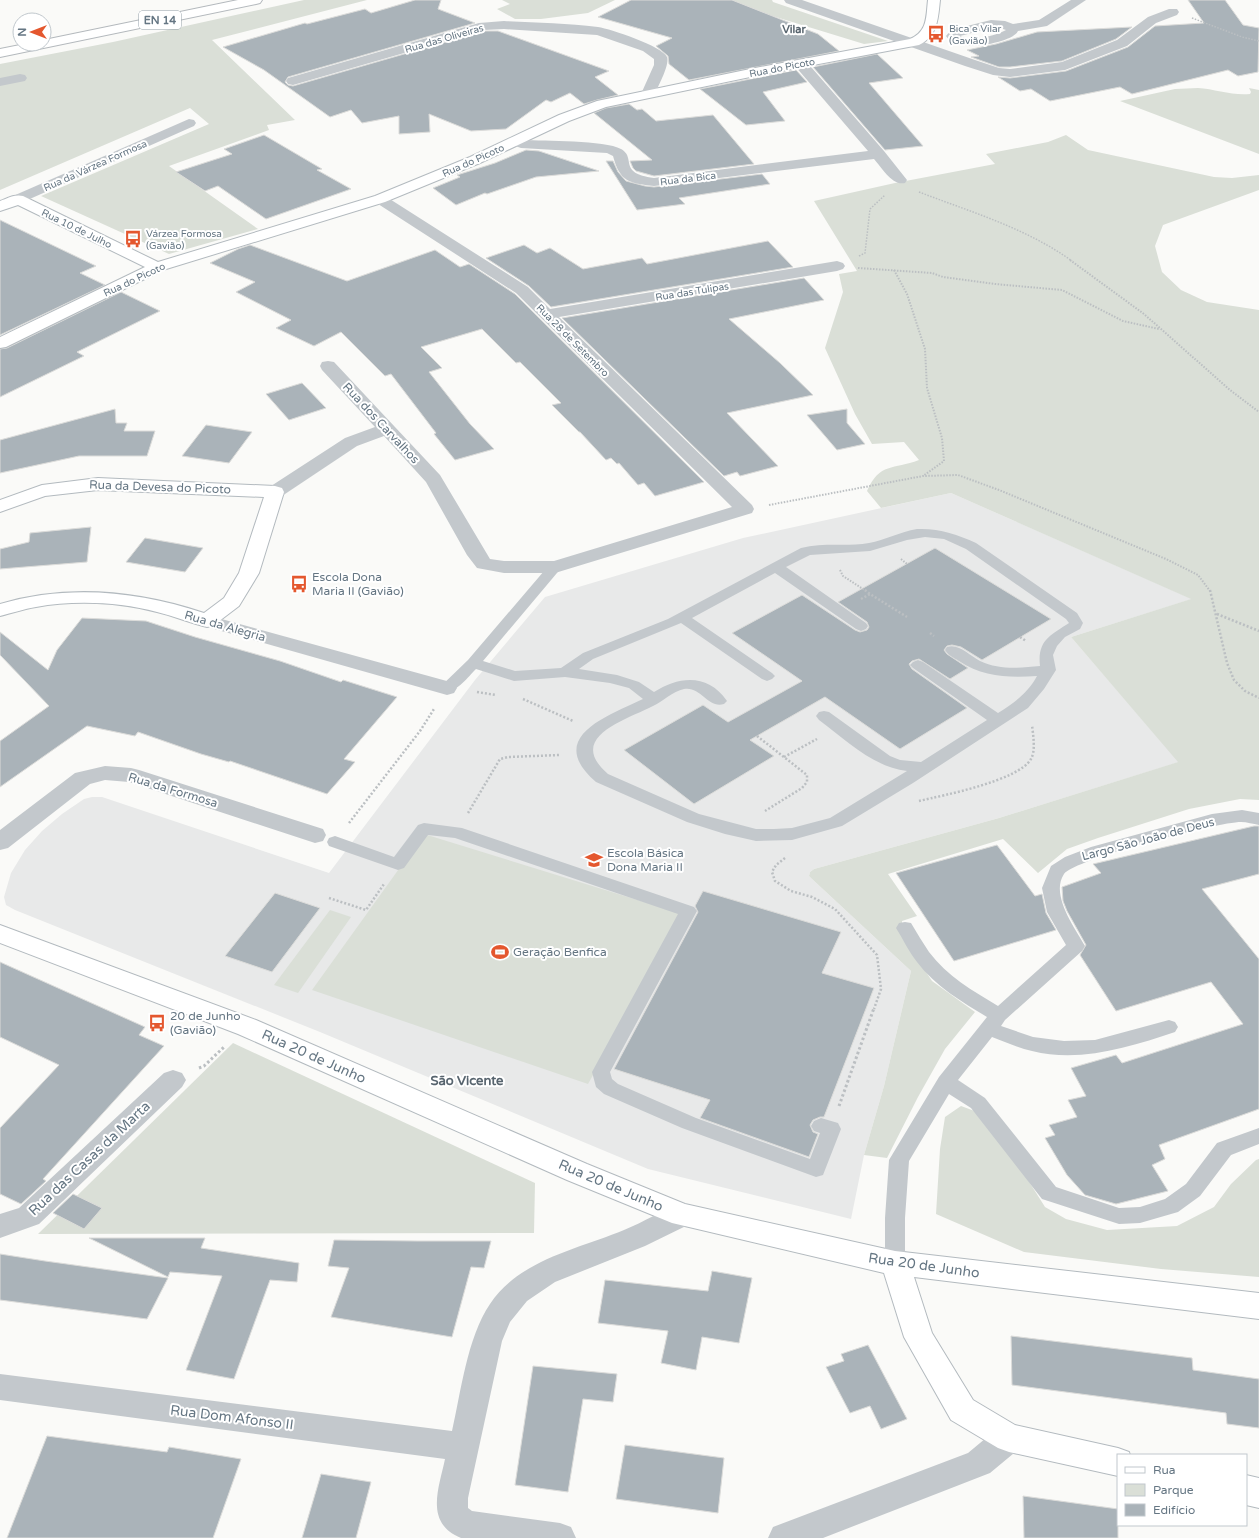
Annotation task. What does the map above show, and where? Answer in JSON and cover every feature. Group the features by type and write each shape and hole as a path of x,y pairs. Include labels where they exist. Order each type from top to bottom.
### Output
{"main road":[{"name":"EN 14","path":"52,42 256,0"},
{"name":"Rua do Picoto","path":"0,343 158,267 380,199 468,163 583,110 602,104 648,94 868,49 912,43 921,39 927,33 934,0"},
{"name":"EN 14","path":"0,53 12,51"},
{"name":"Rua da Várzea Formosa","path":"0,206 18,199"},
{"name":"Rua 10 de Julho","path":"18,199 158,267"},
{"name":"Rua da Devesa do Picoto","path":"0,506 42,490 98,484 275,492"},
{"path":"208,621 232,602 249,574 275,492"},
{"name":"Rua da Alegria","path":"0,610 18,604 60,597 106,599 150,604 208,621"},
{"name":"Rua 20 de Junho","path":"0,934 247,1026 577,1172 682,1215 895,1263 1259,1306"},
{"path":"895,1263 919,1337 962,1410 1009,1438 1117,1462"},
{"path":"1247,1490 1259,1493"}],"street":[{"path":"790,0 986,69 1010,73 1065,66 1122,43 1152,20 1173,12"},
{"path":"1012,28 1043,23 1080,0"},
{"name":"Rua das Oliveiras","path":"292,81 483,26 504,24 599,31 648,48 661,58 661,65 648,94"},
{"path":"800,63 902,182"},
{"path":"0,82 20,78"},
{"name":"Rua da Várzea Formosa","path":"18,199 189,123"},
{"name":"Rua da Bica","path":"514,141 522,144 604,148 616,151 620,157 623,170 629,176 640,180 654,182 879,154"},
{"name":"Rua 28 de Setembro","path":"380,199 522,290 745,509"},
{"name":"Rua das Tulipas","path":"547,314 837,266"},
{"name":"Rua dos Carvalhos","path":"328,366 434,479 477,555 484,564 504,567 555,566"},
{"path":"275,492 351,442 386,429"},
{"path":"555,566 745,509"},
{"name":"Rua da Alegria","path":"208,621 447,688"},
{"name":"Rua da Formosa","path":"0,842 83,778 105,774 131,775 325,838"},
{"name":"Rua das Casas da Marta","path":"0,1226 29,1216 173,1080"},
{"path":"560,1538 469,1526 459,1522 451,1508 487,1341 500,1313 517,1292 545,1273 635,1238 682,1215"},
{"name":"Rua Dom Afonso II","path":"0,1387 463,1447"},
{"path":"784,1538 979,1463 1009,1438"}],"lane":[{"path":"565,672 588,656 682,617 806,551 820,548 864,548 881,545 908,535 926,533 943,534 959,539 971,546 1072,616 1076,623 1075,626 1060,634 1050,644 1046,655 1048,670 1039,686 1023,704 924,768 836,822 814,829 774,836 756,835 693,818 602,778 592,770 586,762 584,752 587,743 598,728 603,724 654,700 675,686 692,684 700,686 719,701"},
{"path":"447,688 473,663 555,566"},
{"path":"776,567 861,626"},
{"path":"682,617 767,676"},
{"path":"952,650 976,665 996,672 1015,673 1048,670"},
{"path":"473,663 514,676 565,672 612,678 634,686 654,700"},
{"path":"918,665 998,720"},
{"path":"824,716 884,760 898,765 924,768"},
{"name":"Largo São João de Deus","path":"895,1263 895,1218 898,1160 946,1082 994,1022 1076,946 1056,912 1051,888 1057,870 1071,860 1091,853 1212,820 1242,816 1259,819"},
{"path":"325,838 398,864 424,829 456,832 688,911 601,1072 603,1082 611,1090 689,1123 816,1169 826,1128"},
{"path":"905,928 923,957 939,975 959,990 994,1022 1033,1044 1072,1048 1095,1047 1168,1026"},
{"path":"946,1082 978,1103 1049,1193 1119,1216 1140,1215 1171,1206 1193,1190 1224,1149 1259,1136"}],"path":[{"path":"1173,12 1202,21 1240,37 1259,41"},
{"path":"837,266 865,253 870,209 893,188 902,182 925,195 1020,231 1059,252 1144,314 1230,390 1259,412"},
{"path":"837,266 932,273 943,277 995,284 1062,290 1123,321 1160,329"},
{"path":"894,270 907,294 925,349 927,388 942,438 944,461 923,476"},
{"path":"745,509 923,476 958,475 1014,496 1182,566 1198,575 1211,592 1227,663 1234,680 1245,691 1259,698"},
{"path":"842,548 839,556 839,567 843,576 907,617"},
{"path":"861,599 870,594"},
{"path":"1216,613 1259,631"},
{"path":"447,688 502,696"},
{"path":"518,698 526,699 549,711"},
{"path":"914,802 987,784 1011,775 1027,764 1032,758 1033,740 1030,710 1023,704"},
{"path":"349,823 420,731"},
{"path":"735,830 802,788 807,782 807,775 758,736"},
{"path":"784,757 808,744"},
{"path":"456,832 500,759 508,757 548,757"},
{"path":"784,859 776,865 772,872 775,881 791,891 812,897 835,909 877,955 881,989 826,1128"},
{"path":"329,898 366,910 398,864"},
{"path":"173,1080 204,1066 247,1026"}],"shaded area":[{"name":"Escola Básica Dona Maria II","path":"951,493 1192,599 1071,637 1179,762 999,818 814,869 810,872 809,876 812,879 911,971 884,1086 864,1155 851,1219 648,1169 320,1032 15,910 6,905 4,897 11,873 25,850 42,831 62,814 84,799 92,797 102,797 329,873 475,680 545,597 743,538"}],"green space":[{"path":"304,0 367,0 212,40 295,120 267,125 269,130 169,166 258,229 169,254 41,196 209,124 190,108 0,190 0,64 113,42"},
{"path":"502,0 615,0 588,13 541,19 515,19 497,9 510,4"},
{"path":"720,0 772,0 773,2 888,41 864,44"},
{"path":"1198,88 1244,94 1250,94 1251,92 1249,88 1259,90 1259,154 1120,101 1175,89"},
{"path":"1066,135 1088,150 1214,177 1232,178 1259,175 1259,190 1163,225 1155,246 1162,272 1181,290 1207,302 1259,310 1259,800 1240,799 1189,809 1098,838 1067,849 1038,873 1003,839 888,874 917,916 902,921 902,936 932,981 975,1012 945,1049 918,1097 887,1158 864,1155 884,1086 911,971 812,879 809,876 810,872 814,869 999,818 1178,762 1071,637 1191,599 951,493 881,508 867,491 877,475 888,468 919,460 904,442 872,444 855,414 825,348 843,292 839,274 857,271 814,201 895,183 995,164 986,154 1048,142"},
{"name":"Geração Benfica","path":"424,834 683,914 588,1084 312,990"},
{"path":"330,910 351,917 298,993 274,985"},
{"path":"233,1043 535,1183 534,1233 38,1234"},
{"path":"961,1106 980,1113 994,1126 1045,1207 1066,1219 1107,1230 1177,1226 1214,1207 1231,1184 1256,1160 1259,1159 1259,1277 1161,1269 1024,1252 936,1214 940,1149 945,1117"}],"building":[{"path":"415,0 441,0 438,9 475,23 288,77 285,82 288,85 293,86 484,31 498,31 609,71 595,77 618,95 584,104 570,93 551,102 546,100 506,129 471,131 429,114 430,132 399,134 399,116 362,123 351,110 330,117 264,70 223,47 305,23 307,24 365,9 371,13"},
{"path":"631,0 732,0 818,34 839,51 689,80 669,64 668,56 656,46 672,38 598,17"},
{"path":"1188,0 1225,0 1243,25 1259,28 1258,72 1238,76 1228,70 1132,94 1120,87 1050,101 1031,89 1020,91 998,77 1010,78 1066,71 1128,47 1155,26 1204,23"},
{"path":"1132,27 1116,39 1062,61 999,67 971,57 979,56 967,50 996,44 1037,32"},
{"path":"877,54 903,78 869,83 923,146 885,150 813,67"},
{"path":"796,70 807,82 763,92 785,121 746,125 700,89"},
{"path":"629,104 637,110 642,109 656,121 713,115 754,164 654,176 636,171 630,161 652,160 594,113 606,108"},
{"path":"264,135 322,169 317,170 351,189 266,219 218,186 205,191 176,172 232,154 224,149"},
{"path":"526,150 539,151 599,171 536,177 487,194 485,193 456,205 433,188 460,177 457,175 495,163"},
{"path":"606,161 613,161 618,172 626,181 645,186 654,187 762,174 770,184 679,198 685,204 637,210"},
{"path":"0,220 96,266 80,273 105,285 0,335"},
{"path":"768,241 793,267 551,307 529,286 486,258 524,245 537,253 550,248 583,269 642,258 647,264"},
{"path":"250,245 347,281 435,250 460,267 469,264 515,294 704,482 655,496 644,483 638,485 619,463 617,464 611,458 606,460 552,405 561,403 520,362 516,363 482,329 421,347 442,368 429,372 470,424 494,449 455,460 434,434 436,433 391,374 385,376 341,332 314,346 276,328 291,320 236,292 255,282 210,263 238,249"},
{"path":"804,278 824,300 729,319 780,363 813,395 727,413 778,466 740,476 737,472 724,476 562,318"},
{"path":"121,292 160,311 77,352 84,356 0,397 0,349 7,348"},
{"path":"302,383 326,408 289,420 266,394"},
{"path":"115,409 116,423 127,423 124,431 155,431 147,456 79,456 0,473 0,440"},
{"path":"847,409 847,423 865,444 837,450 807,415"},
{"path":"206,425 252,432 229,463 182,456"},
{"path":"91,527 87,562 0,569 0,549 29,542 30,533"},
{"path":"145,538 203,548 185,572 126,562"},
{"path":"935,548 1051,619 982,660 961,647 952,645 947,646 944,650 947,654 968,668 950,679 919,659 912,661 909,664 912,669 967,708 900,749 825,697 750,740 774,756 694,804 624,750 703,705 728,722 802,681 732,633 802,595 855,630 860,632 867,630 869,627 867,622 838,602"},
{"path":"82,618 146,621 195,637 280,661 341,682 343,680 397,697 344,759 355,762 327,794 230,761 229,762 201,754 138,732 135,736 87,726 0,787 0,741 49,706 0,655 0,632 48,670 57,650"},
{"path":"1259,826 1259,874 1202,889 1259,959 1259,1109 1159,1145 1165,1159 1152,1165 1168,1191 1116,1204 1085,1195 1067,1175 1045,1138 1055,1135 1049,1125 1077,1117 1068,1100 1086,1096 1071,1068 1116,1055 1122,1063 1243,1024 1211,982 1116,1011 1080,955 1086,945 1067,911 1063,901 1062,887 1101,873 1093,864"},
{"path":"997,845 1035,896 1042,894 1046,913 1056,930 954,961 896,873"},
{"path":"703,891 841,932 822,973 874,988 824,1117 813,1120 810,1125 813,1132 818,1134 809,1157 700,1118 710,1100 614,1069 698,912 695,906"},
{"path":"275,893 320,908 272,972 225,956"},
{"path":"0,962 145,1027 139,1035 164,1046 43,1179 46,1181 21,1204 0,1194 0,1128 59,1065 0,1037"},
{"path":"73,1194 102,1208 84,1229 53,1213"},
{"path":"89,1238 205,1238 201,1248 299,1263 297,1282 270,1280 234,1379 186,1370 222,1276 170,1272 168,1277"},
{"path":"334,1240 491,1241 484,1268 471,1267 452,1337 331,1317 349,1268 328,1266"},
{"path":"0,1254 168,1278 147,1319 0,1300"},
{"path":"712,1271 752,1278 739,1343 702,1337 696,1370 661,1363 668,1331 598,1323 605,1280 708,1291"},
{"path":"1011,1336 1192,1358 1193,1370 1259,1379 1259,1428 1227,1424 1226,1413 1012,1385"},
{"path":"868,1345 907,1419 881,1429 870,1406 850,1413 826,1367 844,1361 841,1354"},
{"path":"533,1366 617,1374 613,1402 583,1399 568,1492 515,1485"},
{"path":"47,1436 167,1452 169,1447 241,1459 213,1538 7,1538"},
{"path":"625,1445 724,1458 718,1513 616,1499"},
{"path":"321,1474 371,1482 356,1538 302,1538"},
{"path":"1023,1496 1117,1509 1118,1538 1024,1538"}],"place":[{"name":"Bica e Vilar (Gavião)","path":"936,34"},
{"name":"Várzea Formosa (Gavião)","path":"133,239"},
{"name":"Escola Dona Maria II (Gavião)","path":"299,584"},
{"name":"Escola Básica Dona Maria II","path":"594,860"},
{"name":"Geração Benfica","path":"500,952"},
{"name":"20 de Junho (Gavião)","path":"157,1023"}],"district":[{"name":"Vilar","path":"794,29"},
{"name":"São Vicente","path":"467,1080"}]}
